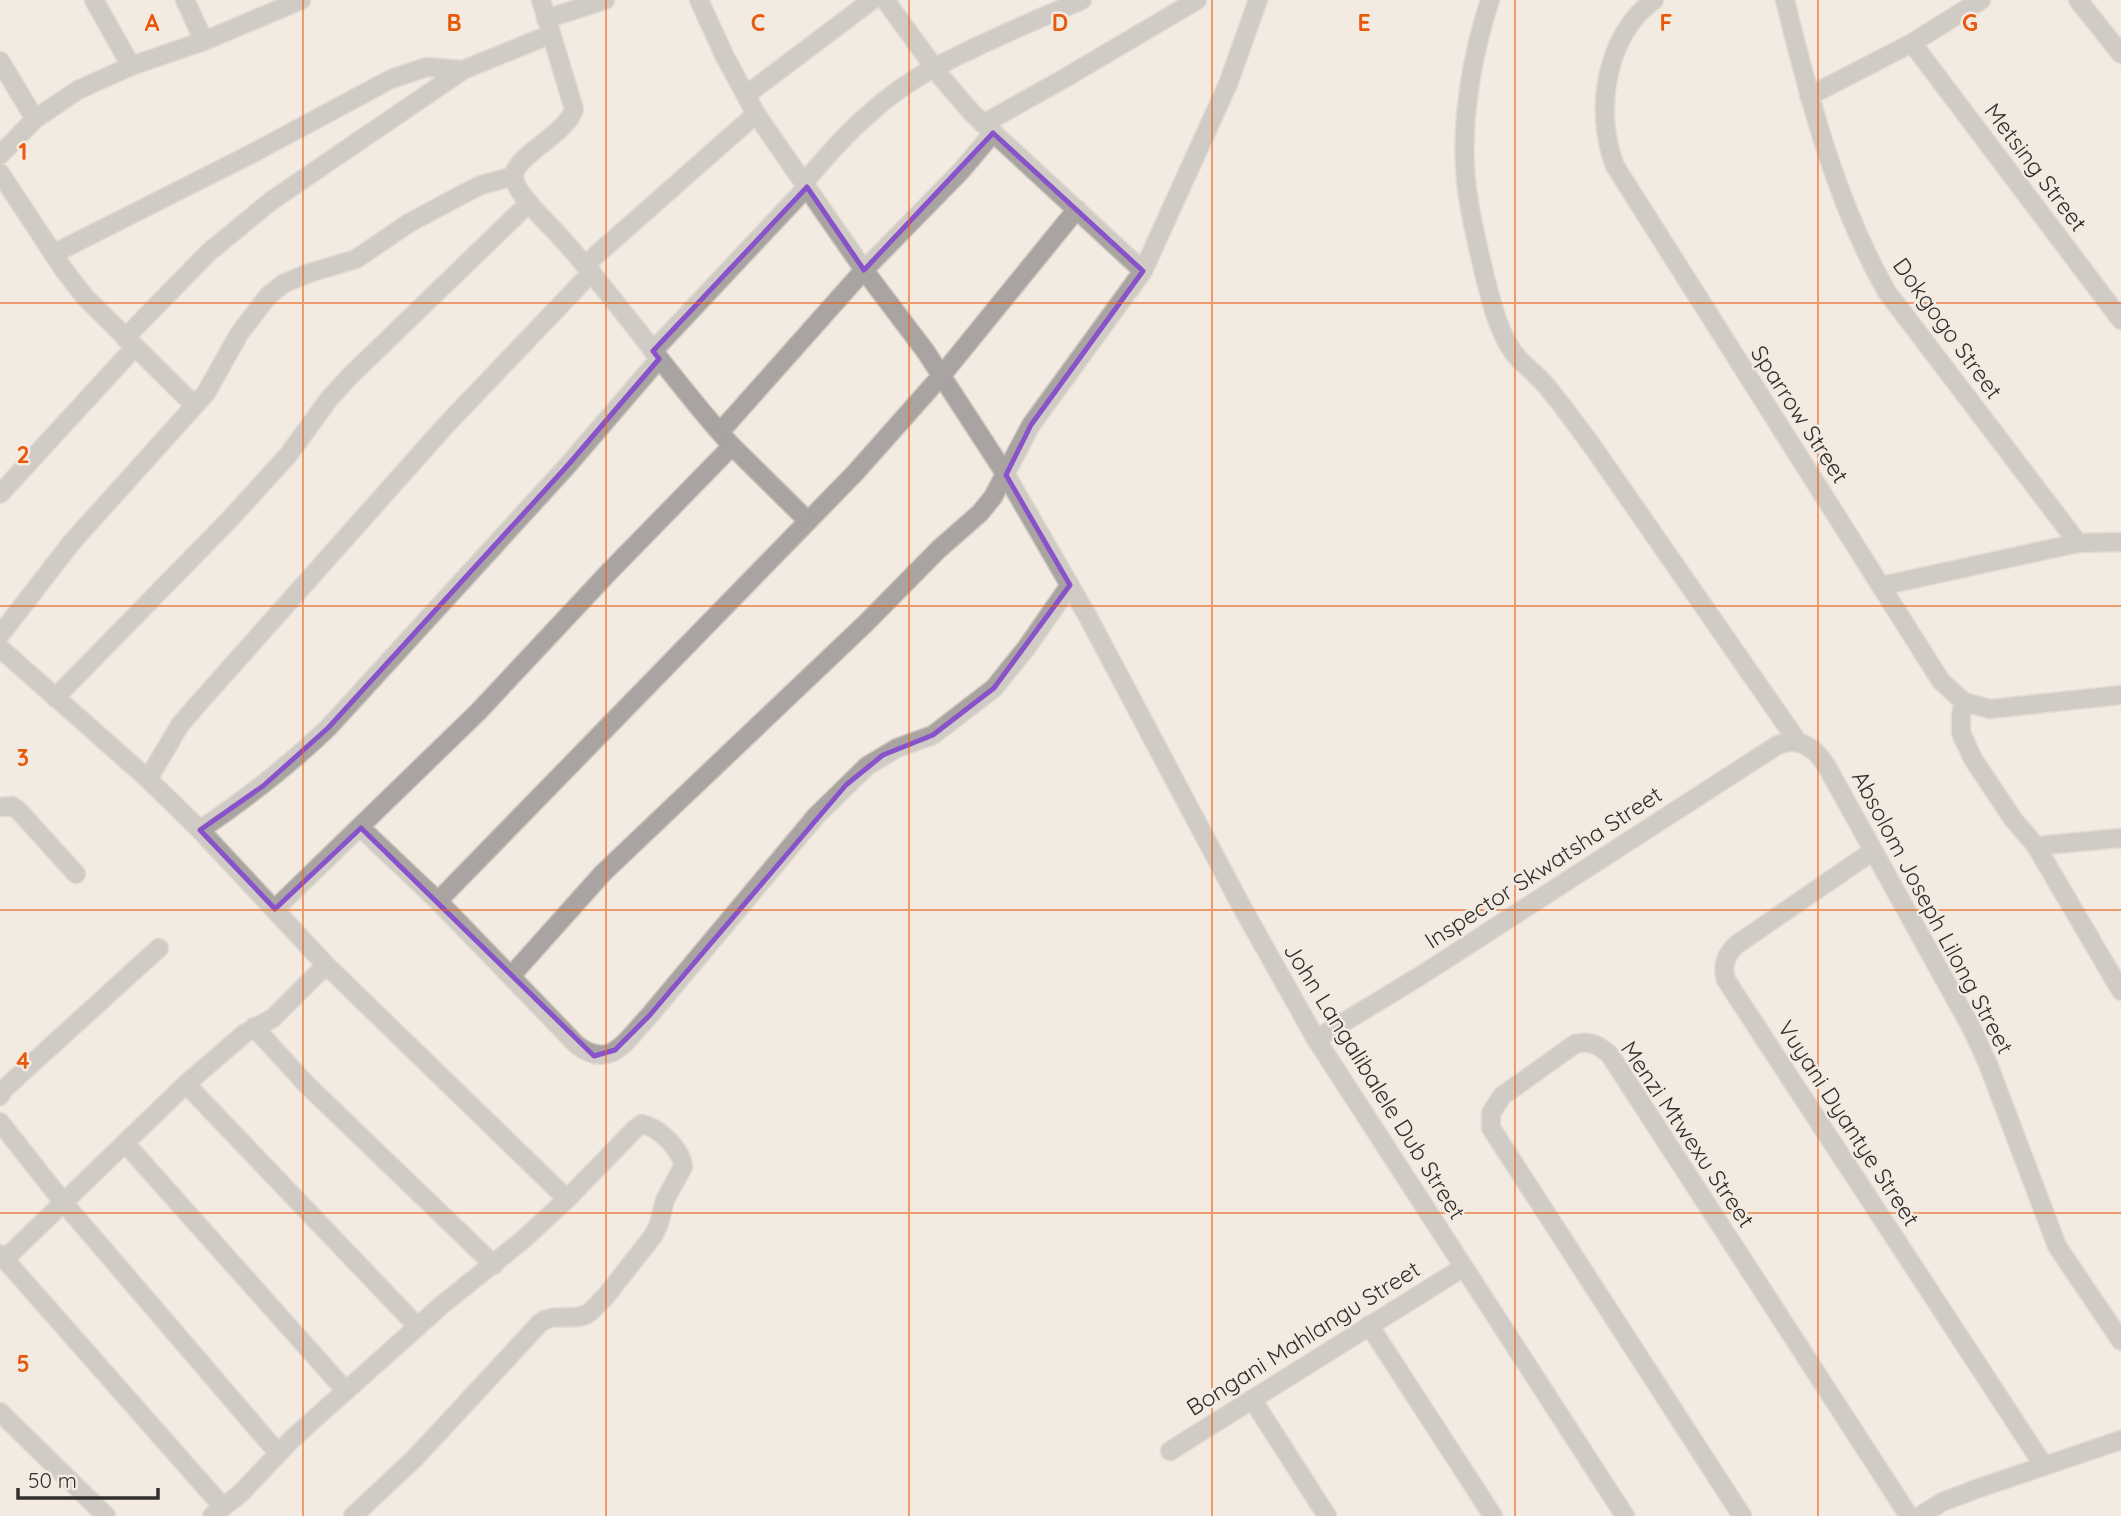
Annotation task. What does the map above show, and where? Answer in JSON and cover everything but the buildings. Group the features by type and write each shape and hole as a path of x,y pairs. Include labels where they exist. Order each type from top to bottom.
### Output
{"street":[{"path":"94,0 131,66"},
{"path":"186,0 204,41"},
{"path":"0,155 34,119 78,90 131,66 204,41 266,6 301,0"},
{"path":"541,0 574,109 566,124 522,162 514,176 515,182 529,203 589,268 656,355 726,439 808,521"},
{"path":"0,494 209,252 271,201 463,70 604,0"},
{"name":"John Langalibalele Dub Street","path":"699,0 724,57 756,114 864,270 943,375 1006,475 1087,615 1256,933 1316,1039 1625,1516"},
{"path":"746,95 872,0"},
{"path":"885,0 934,67 988,128 1143,271"},
{"path":"200,830 263,786 328,728 568,465 656,355 806,185 828,154 870,113 934,67 1082,0"},
{"path":"275,909 478,712 608,572 726,439 864,270 960,172 988,128 1065,78 1196,0"},
{"path":"511,976 603,873 866,624 939,549 980,513 1006,475 1031,425 1143,271 1228,83 1258,0"},
{"name":"Absolom Joseph Lilong Street","path":"1490,0 1479,40 1464,132 1465,167 1473,227 1502,333 1513,352 1548,388 1595,450 1798,742 1805,744 1821,757 1982,1049 2057,1246 2121,1341"},
{"name":"Sparrow Street","path":"1654,0 1631,23 1620,40 1611,67 1604,125 1609,151 1630,193 1941,681 1964,702"},
{"name":"Dokgogo Street","path":"1785,0 1809,96 1853,222 1887,292 2078,543"},
{"path":"1809,96 1912,43 1980,0"},
{"path":"2078,0 2121,54"},
{"name":"Metsing Street","path":"1912,43 2121,320"},
{"path":"0,61 34,119"},
{"path":"53,254 253,153 391,79 427,67 463,70"},
{"path":"148,779 180,725 198,704 589,268 756,114"},
{"path":"0,173 85,297 194,405"},
{"path":"0,635 72,542 211,384 228,352 256,309 268,296 283,284 306,274 356,259 409,223 481,185 514,176"},
{"path":"55,698 124,626 187,566 289,454 329,399 350,376 529,203"},
{"path":"438,901 808,521 943,375 1077,209"},
{"path":"1881,586 2078,543 2121,542"},
{"path":"361,828 438,901 587,1053 601,1057 615,1050 649,1016 823,808 867,766 897,748 933,735 995,688 1070,585"},
{"path":"0,648 148,779 200,830 326,965 568,1199"},
{"path":"2121,695 1990,709 1964,702 1961,715 1961,733 1973,759 2012,819 2036,846 2121,991"},
{"name":"Inspector Skwatsha Street","path":"1316,1039 1420,976 1776,746 1791,741 1798,742"},
{"path":"0,807 12,806 19,811 76,874"},
{"path":"2036,846 2121,838"},
{"name":"Vuyani Dyantye Street","path":"1873,851 1736,946 1724,964 1726,980 2044,1466"},
{"path":"0,1096 14,1080 159,948"},
{"path":"326,965 273,1018 254,1027 231,1044 186,1084 3,1256 217,1512 251,1483 278,1453 346,1391 568,1199 635,1129 642,1124 652,1127 668,1141 684,1162 665,1200 653,1236 597,1307 582,1318 551,1317 540,1323 415,1458 353,1516"},
{"path":"254,1027 316,1093 494,1265"},
{"name":"Menzi Mtwexu Street","path":"1742,1516 1491,1128 1491,1113 1502,1096 1575,1044 1596,1044 1610,1055 1909,1516"},
{"path":"186,1084 418,1327"},
{"path":"0,1122 63,1202 278,1453"},
{"path":"125,1143 346,1391"},
{"name":"Bongani Mahlangu Street","path":"1170,1451 1462,1268"},
{"path":"1369,1325 1493,1516"},
{"path":"1252,1399 1324,1515"},
{"path":"2,1417 106,1516"},
{"path":"1920,1516 1942,1502 2121,1440"}],"highlighted area":[{"path":"993,133 1143,271 1031,425 1006,475 1070,585 994,688 933,735 883,755 846,785 649,1016 615,1050 594,1056 361,828 275,909 200,830 263,786 328,728 568,465 659,359 653,351 807,187 864,270"}]}
